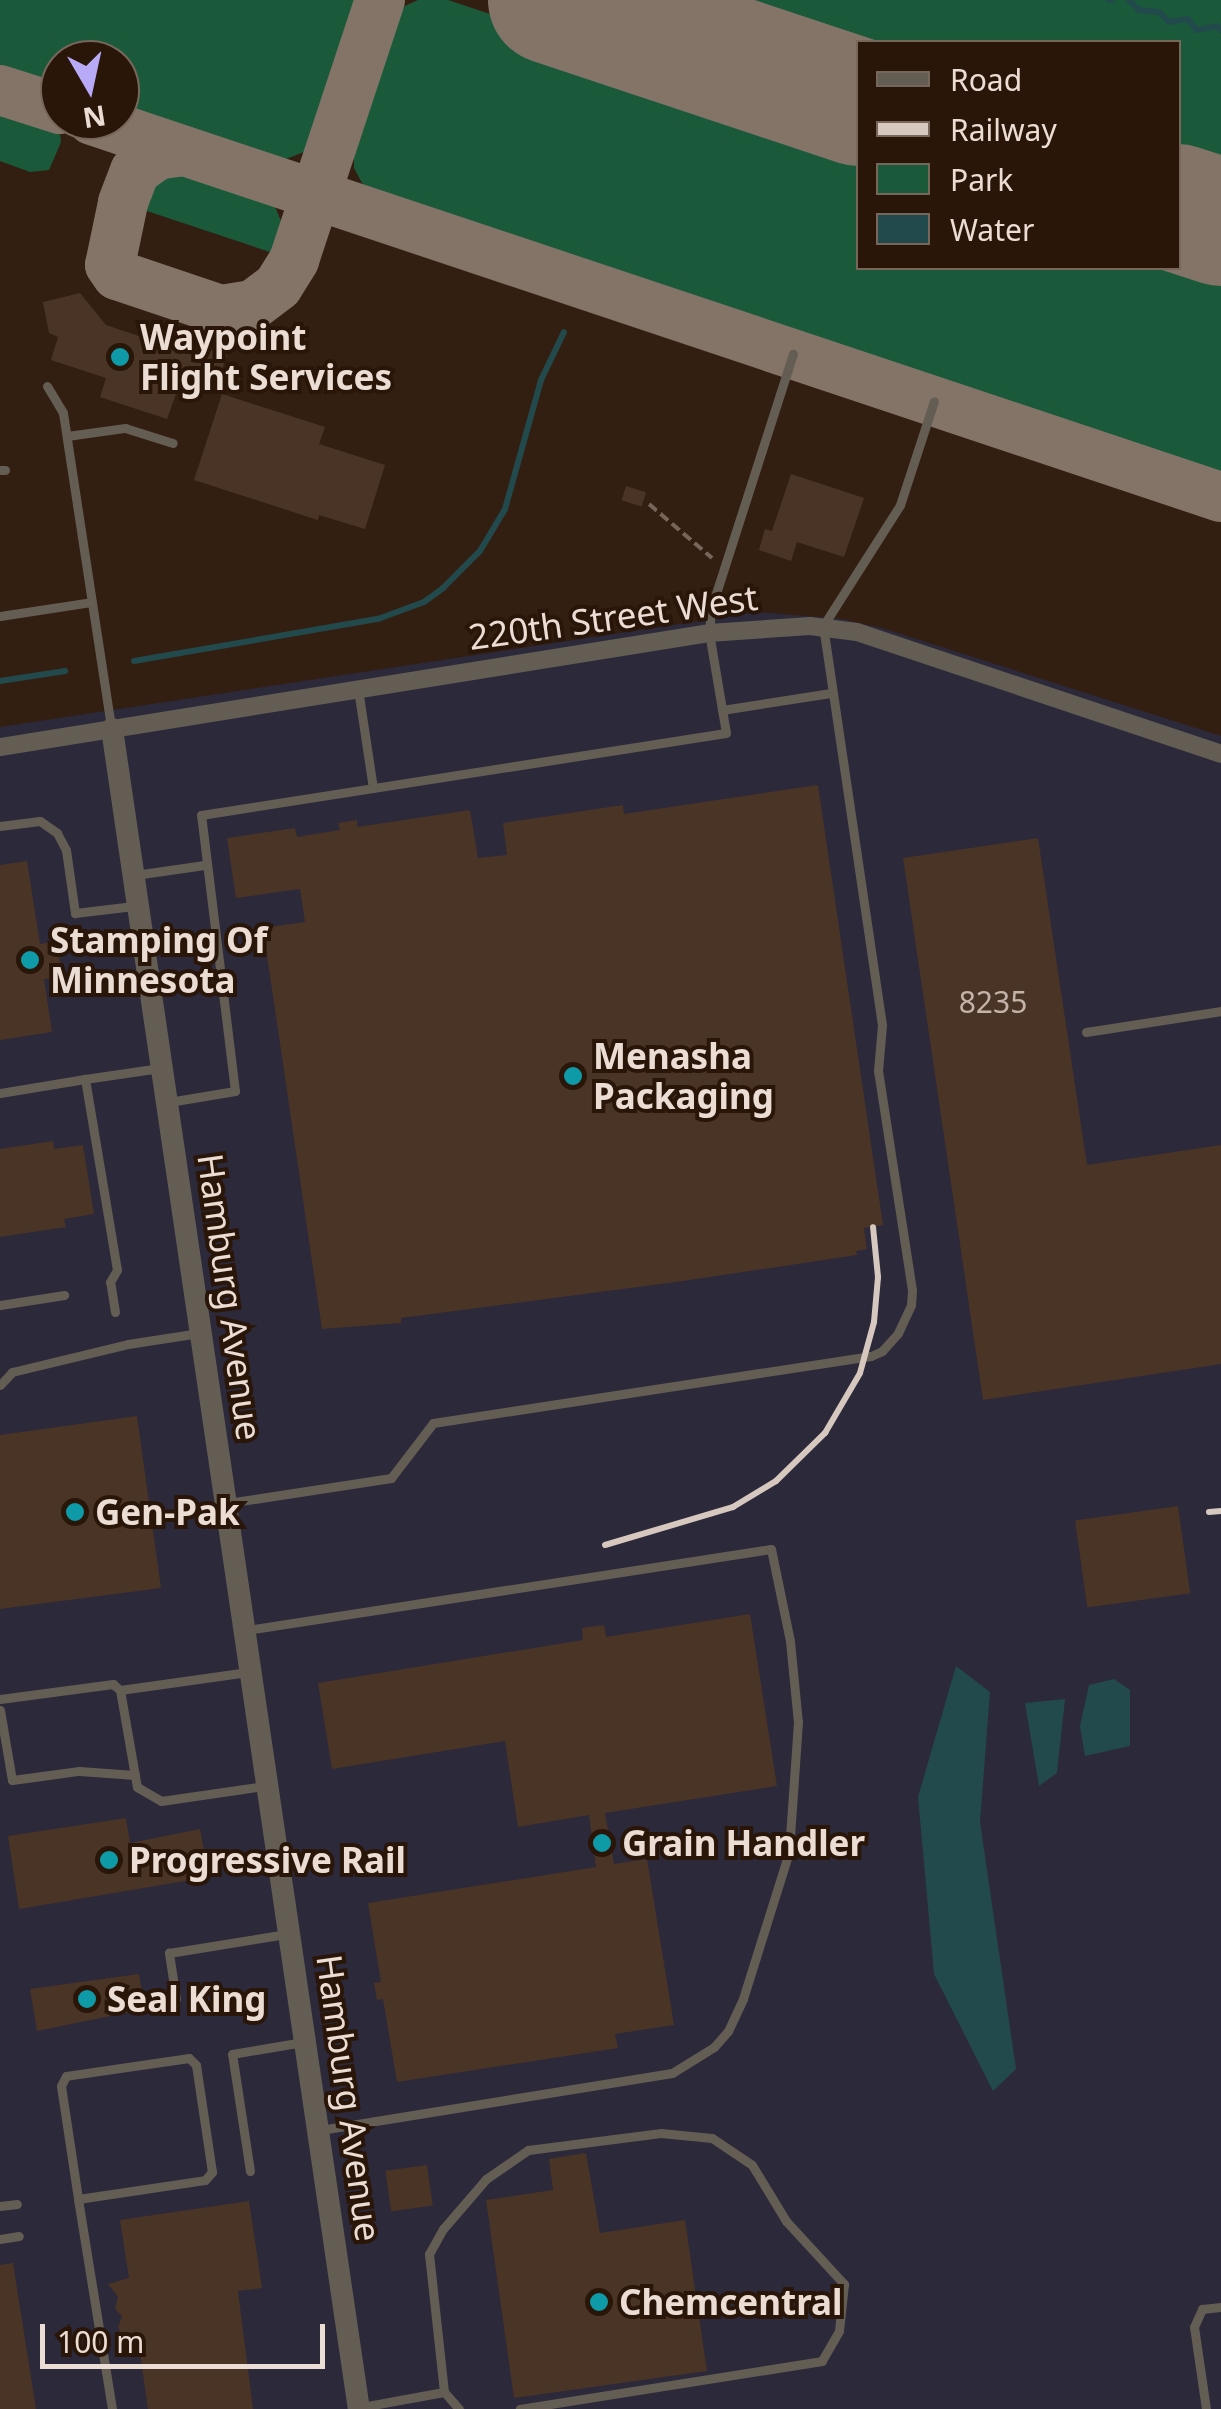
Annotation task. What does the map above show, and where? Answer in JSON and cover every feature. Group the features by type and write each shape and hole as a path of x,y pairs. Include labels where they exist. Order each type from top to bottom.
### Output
{"street":[{"name":"220th Street West","path":"0,747 709,633 823,626 873,638 1221,754"},
{"name":"Hamburg Avenue","path":"112,730 359,2408"}],"lane":[{"path":"165,1102 235,1092 204,866 201,815 726,733 709,633 724,566 793,354"},
{"path":"47,386 64,413 112,730"},
{"path":"225,1504 391,1478 434,1423 871,1356 890,1344 905,1321 912,1290 878,1072 882,1024 823,626 900,505 934,401"},
{"path":"67,436 126,428 174,443"},
{"path":"0,616 91,602"},
{"path":"358,690 373,788"},
{"path":"722,710 832,693"},
{"path":"0,826 40,821 57,833 66,850 76,913 137,905"},
{"path":"133,876 204,866"},
{"path":"1086,1032 1221,1011"},
{"path":"0,1092 160,1068"},
{"path":"85,1079 117,1270 110,1282 115,1312"},
{"path":"0,1305 64,1295"},
{"path":"0,1384 12,1372 128,1344 199,1333"},
{"path":"244,1631 771,1548 790,1641 798,1722 789,1852 743,1999 728,2031 714,2046 672,2073 318,2130"},
{"path":"120,1690 250,1671"},
{"path":"0,1698 113,1684 120,1690 137,1788 161,1800 266,1785"},
{"path":"0,1710 12,1780 79,1771 135,1775"},
{"path":"176,1999 169,1953 289,1934"},
{"path":"250,2170 232,2054 306,2042"},
{"path":"78,2199 205,2180 212,2172 196,2065 188,2058 66,2076 60,2086 78,2199 112,2409"},
{"path":"459,2409 444,2392 430,2254 443,2229 486,2179 528,2150 662,2133 712,2138 752,2165 786,2221 844,2284 839,2331 822,2361 520,2409"},
{"path":"0,2206 17,2204"},
{"path":"0,2239 19,2236"},
{"path":"1206,2409 1194,2327 1202,2309 1221,2306"},
{"path":"359,2408 444,2392"}],"path":[{"path":"649,504 696,548 724,566"}],"shaded area":[{"path":"759,612 842,619 882,628 1221,736 1221,2409 0,2409 0,727"}],"green space":[{"path":"0,0 358,0 315,138 304,152 286,159 264,160 140,118 140,40 40,40 40,84 0,71"},
{"path":"418,0 448,0 856,136 856,270 1181,270 1181,245 1221,258 1221,478 380,196 362,183 354,168 354,149 396,20 405,6"},
{"path":"663,0 1221,0 1221,187 1181,174 1181,40 856,40 856,65"},
{"path":"0,109 40,125 40,140 61,140 49,170 30,172 0,161"},
{"path":"180,170 274,204 285,231 280,248 273,253 144,210 150,181"}],"water":[{"path":"956,1666 990,1692 980,1822 1016,2069 993,2091 934,1974 918,1797"},
{"path":"1114,1679 1130,1690 1130,1746 1085,1756 1080,1726 1089,1685"},
{"path":"1065,1699 1057,1773 1039,1786 1025,1703"}],"building":[{"name":"Waypoint Flight Services","path":"80,293 106,325 201,357 205,348 227,355 216,387 183,374 167,419 100,397 106,378 51,360 58,337 49,333 43,302"},
{"path":"222,394 325,427 319,444 385,465 365,529 319,515 318,520 194,480"},
{"path":"791,474 864,498 844,557 797,542 791,561 759,550 765,529 772,531"},
{"path":"626,486 646,492 642,506 622,500"},
{"name":"Menasha Packaging","path":"818,785 883,1225 864,1228 867,1249 856,1251 857,1255 676,1282 401,1318 401,1323 322,1329 263,928 305,922 300,889 236,898 227,838 295,828 297,837 340,830 338,823 357,820 357,827 470,810 478,858 507,855 503,823 623,805 624,814"},
{"path":"1038,838 1087,1165 1221,1145 1221,1364 983,1400 903,858"},
{"name":"Stamping Of Minnesota","path":"27,861 40,944 57,941 62,977 44,979 52,1032 0,1040 0,865"},
{"path":"53,1141 54,1149 83,1145 94,1214 64,1219 66,1227 0,1237 0,1149"},
{"name":"Gen-Pak","path":"137,1416 161,1588 0,1609 0,1435"},
{"path":"1178,1506 1190,1593 1087,1608 1075,1520"},
{"name":"Grain Handler","path":"750,1614 777,1786 605,1813 614,1864 647,1859 674,2025 615,2034 618,2048 397,2082 383,1999 377,2000 374,1983 381,1982 368,1903 596,1867 589,1815 518,1827 505,1741 332,1769 318,1683 583,1640 582,1628 604,1625 606,1637"},
{"name":"Progressive Rail","path":"126,1818 130,1843 200,1829 209,1877 19,1909 8,1836"},
{"name":"Seal King","path":"139,1974 145,2009 37,2031 30,1989"},
{"name":"Chemcentral","path":"586,2153 600,2233 685,2220 707,2371 514,2398 486,2200 553,2190 549,2159"},
{"path":"427,2165 433,2206 391,2211 385,2171"},
{"path":"249,2201 262,2288 238,2291 253,2409 148,2409 139,2346 127,2347 118,2327 122,2316 115,2309 118,2297 108,2284 129,2278 120,2220"},
{"path":"13,2263 36,2409 0,2409 0,2265"}],"waterway":[{"path":"1129,0 1139,10 1159,12 1169,22 1188,19 1197,30 1217,26 1221,30"},
{"path":"134,661 378,619 424,602 443,588 480,551 505,509 541,380 564,332"},
{"path":"0,681 65,671"}],"taxiway":[{"path":"184,151 157,155 135,171 123,203 110,265 117,275 221,310 253,305 278,286 294,260 380,0"},
{"path":"0,90 40,103"},
{"path":"140,136 1221,497"}],"runway":[{"path":"552,0 856,101"},
{"path":"1181,209 1221,222"}],"railway":[{"path":"605,1545 733,1507 776,1481 825,1433 860,1373 874,1322 878,1277 873,1227"},
{"path":"1209,1512 1221,1511"}],"place":[{"name":"Waypoint Flight Services","path":"120,357"},
{"name":"Stamping Of Minnesota","path":"30,960"},
{"name":"Menasha Packaging","path":"573,1076"},
{"name":"Gen-Pak","path":"75,1512"},
{"name":"Grain Handler","path":"602,1843"},
{"name":"Progressive Rail","path":"109,1860"},
{"name":"Seal King","path":"87,1999"},
{"name":"Chemcentral","path":"599,2302"}]}
